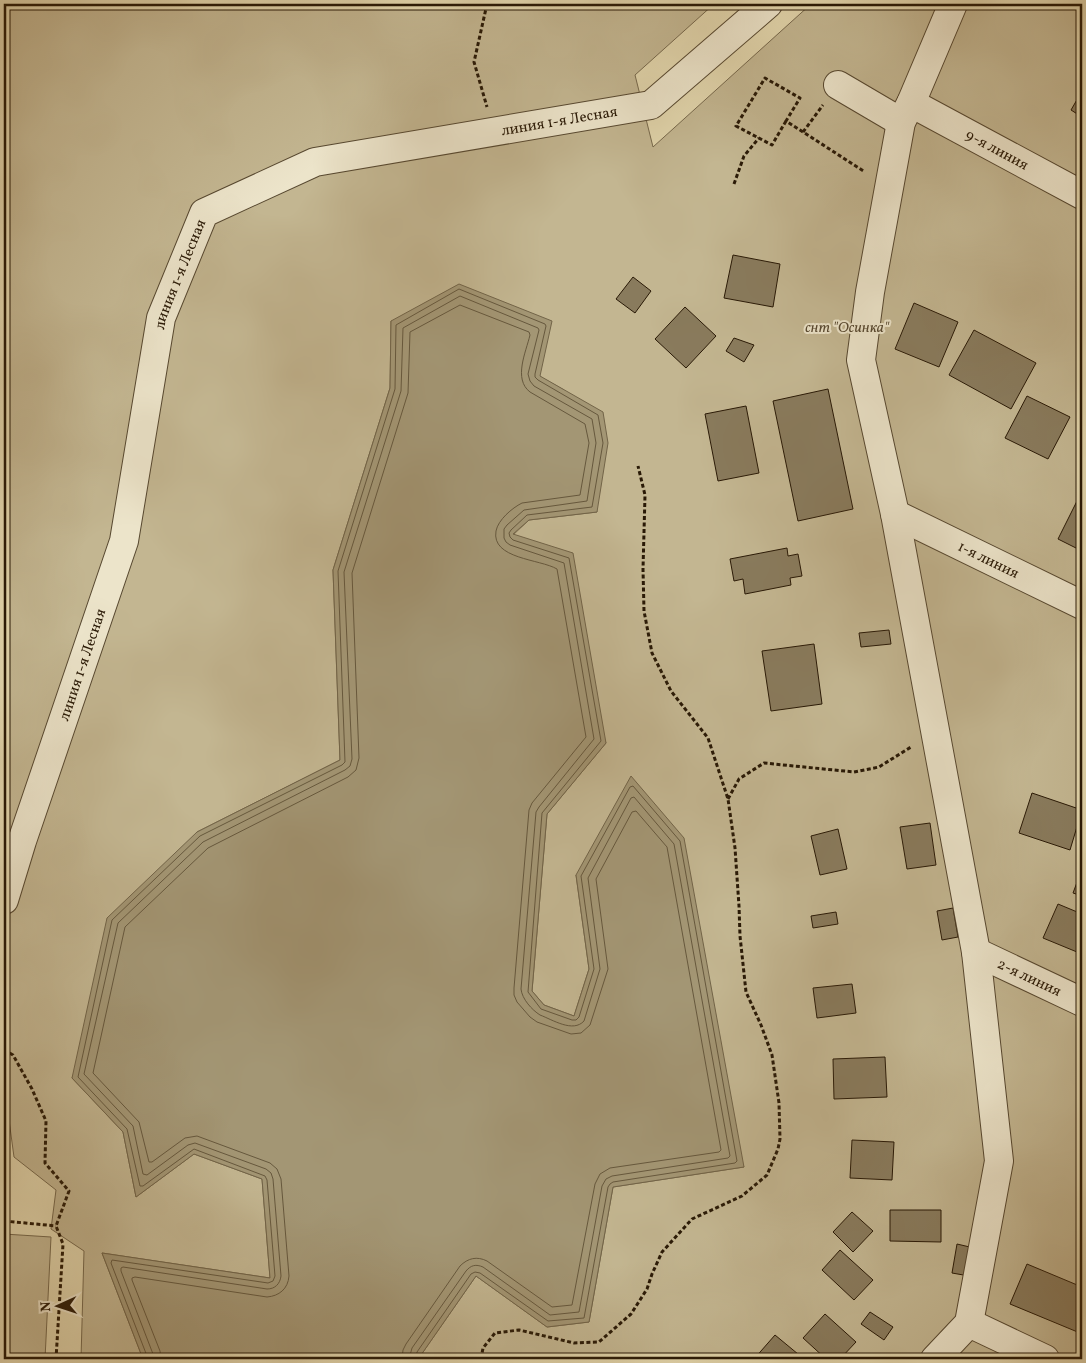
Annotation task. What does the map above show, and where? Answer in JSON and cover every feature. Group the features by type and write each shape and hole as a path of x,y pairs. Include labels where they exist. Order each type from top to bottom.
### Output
{"street":[{"name":"линия 1-я Лесная","path":"4,900 22,841 124,542 161,318 204,213 315,162 651,105 768,4"},
{"path":"935,1359 969,1323 999,1161 976,952 895,514 861,360 870,292 889,187 906,112 953,4"},
{"name":"9-я линия","path":"838,85 906,112 1082,195"},
{"name":"1-я линия","path":"895,514 1082,604"},
{"name":"2-я линия","path":"976,952 1082,1002"},
{"path":"969,1323 1045,1359"}],"path":[{"path":"487,4 474,62 494,132"},
{"path":"765,78 800,98 786,121 772,145 736,126 765,78"},
{"path":"803,132 838,85"},
{"path":"786,121 889,187"},
{"path":"734,184 744,156 759,138"},
{"path":"481,1359 483,1348 495,1333 518,1330 574,1342 599,1342 631,1314 647,1289 662,1252 692,1219 742,1196 767,1175 778,1149 780,1139 780,1104 772,1055 746,992 728,799 708,738 671,691 652,653 644,611 645,495 638,466"},
{"path":"728,799 739,779 764,763 854,772 879,767 935,731"},
{"path":"4,1050 13,1055 32,1089 46,1121 45,1163 68,1191 56,1226 63,1244 56,1359"},
{"path":"4,1221 56,1226"}],"green space":[{"name":"снт \"Осинка\"","path":"4,4 714,4 635,75 653,147 811,4 1082,4 1082,1359 420,1359 476,1276 547,1327 589,1322 613,1187 744,1167 576,875 589,969 574,1016 544,1005 532,991 547,814 606,743 513,535 529,520 597,512 564,390 539,376 391,321 390,388 333,570 340,760 197,832 72,1078 123,1132 136,1197 194,1154 262,1179 270,1278 102,1253 143,1359 81,1359 84,1251 51,1229 56,1190 14,1157 4,1083"},
{"path":"4,1234 51,1237 45,1359 4,1359"}],"water":[{"path":"459,284 552,321 540,376 603,412 608,443 597,512 529,520 513,534 573,553 606,743 547,814 532,991 544,1005 574,1016 589,969 576,875 631,776 684,838 744,1167 613,1187 589,1322 547,1327 476,1276 420,1359 143,1359 102,1253 270,1278 262,1179 194,1154 136,1197 123,1132 72,1078 107,918 197,832 340,760 333,570 390,388 391,321"}],"building":[{"path":"1082,91 1082,117 1071,110"},
{"path":"733,255 780,264 773,307 724,298"},
{"path":"633,277 651,291 635,313 616,299"},
{"path":"914,303 958,322 939,367 895,349"},
{"path":"685,307 716,336 686,368 655,339"},
{"path":"974,330 1036,363 1011,409 949,375"},
{"path":"734,338 754,345 744,362 726,351"},
{"path":"828,389 853,509 798,521 773,401"},
{"path":"1027,396 1070,417 1048,459 1005,438"},
{"path":"746,406 759,473 718,481 705,414"},
{"path":"1082,491 1082,551 1058,539"},
{"path":"787,548 788,556 798,554 802,576 790,578 791,585 745,594 743,579 734,581 730,559"},
{"path":"889,630 891,644 861,647 859,633"},
{"path":"814,644 822,704 771,711 762,651"},
{"path":"1032,793 1082,810 1070,850 1019,833"},
{"path":"930,823 936,865 907,869 900,827"},
{"path":"838,829 847,869 820,875 811,836"},
{"path":"1082,869 1082,896 1073,893"},
{"path":"1058,904 1082,914 1082,939 1077,952 1043,938"},
{"path":"953,908 958,937 942,940 937,911"},
{"path":"836,912 838,924 813,928 811,916"},
{"path":"852,984 856,1013 817,1018 813,988"},
{"path":"885,1057 887,1097 834,1099 833,1059"},
{"path":"1082,1083 1082,1098 1077,1095"},
{"path":"852,1140 894,1142 892,1180 850,1178"},
{"path":"890,1210 941,1210 941,1242 890,1241"},
{"path":"852,1212 873,1231 853,1252 833,1232"},
{"path":"957,1244 974,1248 969,1276 952,1273"},
{"path":"840,1250 873,1280 854,1300 822,1270"},
{"path":"1027,1264 1082,1287 1082,1327 1080,1333 1010,1304"},
{"path":"870,1312 893,1327 884,1340 861,1324"},
{"path":"825,1314 856,1342 840,1359 826,1359 803,1338"},
{"path":"775,1335 804,1359 754,1359"}]}
